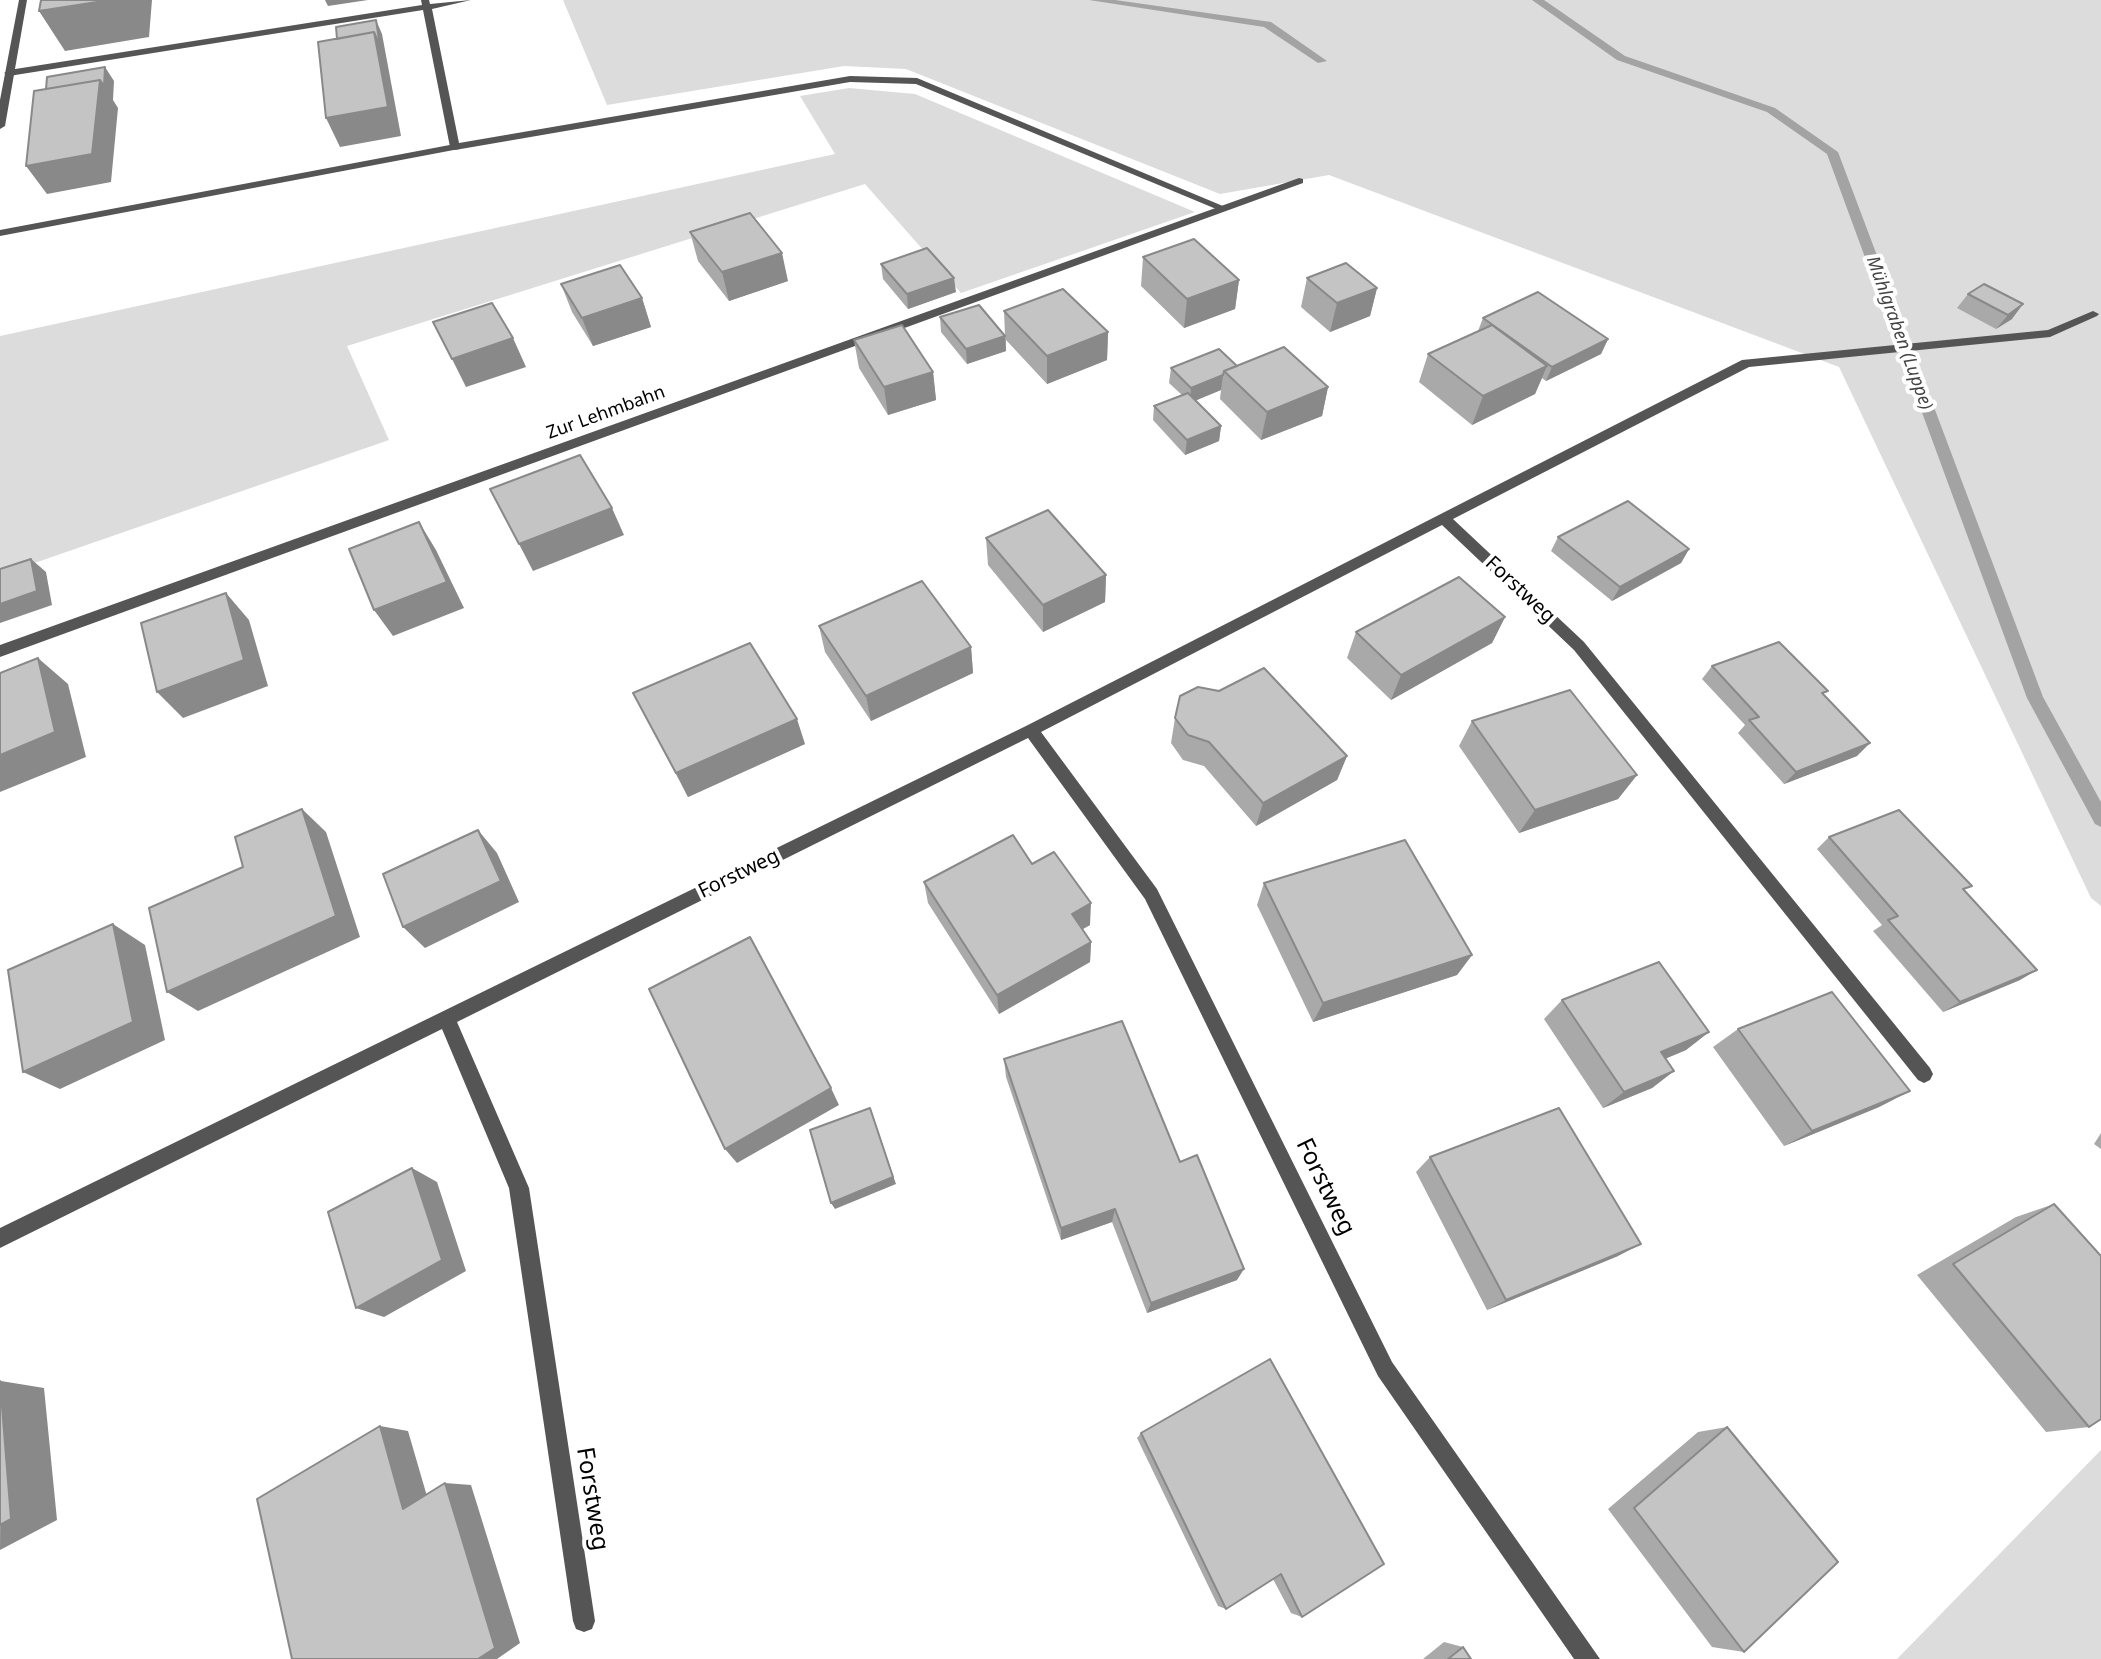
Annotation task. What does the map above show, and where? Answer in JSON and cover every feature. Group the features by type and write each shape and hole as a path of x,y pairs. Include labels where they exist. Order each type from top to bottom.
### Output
{"street":[{"path":"0,126 23,0"},
{"path":"9,73 426,4 467,0"},
{"path":"426,4 455,147"},
{"path":"0,233 455,147 850,79 917,81 1225,209"},
{"name":"Zur Lehmbahn","path":"0,651 1299,181"},
{"name":"Forstweg","path":"0,1238 1031,730 1746,363 2050,333 2093,314"},
{"name":"Forstweg","path":"1444,519 1579,646 1924,1074"},
{"name":"Forstweg","path":"1031,730 1151,894 1385,1369 1588,1659"},
{"name":"Forstweg","path":"447,1019 519,1188 584,1621"}],"shaded area":[{"path":"563,0 2101,0 2101,906 2091,898 1839,367 1329,175 1220,194 906,69 844,66 607,105"},
{"path":"849,88 915,94 1195,212 961,293 865,184 347,346 389,440 0,575 0,336 835,154 800,96"},
{"path":"2101,1450 2101,1659 1897,1659"}],"building":[{"path":"41,0 110,0 39,11"},
{"path":"376,20 380,46 374,32 337,39 336,27"},
{"path":"374,32 388,107 326,118 318,42"},
{"path":"105,67 104,86 100,80 46,89 47,77"},
{"path":"100,80 92,154 26,166 34,91"},
{"path":"750,213 782,253 722,272 690,232"},
{"path":"1194,239 1239,280 1187,299 1143,257"},
{"path":"927,248 954,278 907,294 881,264"},
{"path":"1346,263 1377,288 1337,303 1307,278"},
{"path":"620,265 642,298 582,318 561,284"},
{"path":"1984,284 2023,304 2008,315 1968,294"},
{"path":"1063,289 1108,332 1047,356 1004,311"},
{"path":"1538,292 1608,339 1552,367 1483,318"},
{"path":"492,303 513,338 452,359 433,322"},
{"path":"979,305 1005,336 966,349 940,317"},
{"path":"902,325 933,372 884,387 854,340"},
{"path":"1492,325 1547,366 1483,396 1428,354"},
{"path":"1284,347 1328,387 1267,412 1224,371"},
{"path":"1219,349 1237,366 1191,388 1171,368"},
{"path":"1188,393 1221,426 1187,440 1154,406"},
{"path":"580,455 612,508 519,544 490,489"},
{"path":"1628,501 1689,549 1620,587 1558,537"},
{"path":"1048,510 1106,575 1043,605 986,538"},
{"path":"419,522 447,582 374,610 349,549"},
{"path":"31,559 37,591 0,604 0,569"},
{"path":"1459,577 1505,617 1401,675 1356,632"},
{"path":"922,581 971,647 866,696 819,626"},
{"path":"226,593 244,660 157,692 141,623"},
{"path":"1779,642 1828,691 1822,693 1870,743 1796,772 1749,720 1759,717 1712,666"},
{"path":"750,643 797,719 676,773 633,693"},
{"path":"38,658 55,732 0,755 0,673"},
{"path":"1264,668 1347,756 1263,803 1209,742 1188,735 1175,718 1180,696 1198,687 1219,691"},
{"path":"1570,690 1637,775 1535,810 1472,721"},
{"path":"302,809 336,916 167,992 149,908 243,867 235,837"},
{"path":"1899,810 1972,886 1963,889 2037,970 1960,1002 1888,920 1898,916 1829,837"},
{"path":"478,830 501,881 403,927 383,874"},
{"path":"1013,835 1032,864 1054,852 1091,903 1072,914 1091,942 997,995 924,882"},
{"path":"1405,840 1472,955 1323,1003 1264,883"},
{"path":"113,924 133,1022 23,1072 8,970"},
{"path":"750,937 831,1088 725,1149 649,989"},
{"path":"1659,962 1709,1032 1661,1052 1674,1071 1624,1092 1562,1000"},
{"path":"1832,992 1910,1091 1812,1131 1738,1029"},
{"path":"1122,1021 1180,1162 1197,1155 1244,1269 1151,1303 1115,1209 1061,1228 1004,1059"},
{"path":"870,1108 893,1177 831,1203 810,1130"},
{"path":"1559,1108 1641,1244 1506,1300 1430,1157"},
{"path":"412,1168 442,1260 356,1308 328,1212"},
{"path":"2054,1204 2101,1256 2101,1419 2089,1427 1953,1264"},
{"path":"1270,1359 1384,1564 1302,1617 1281,1574 1226,1609 1141,1433"},
{"path":"0,1381 11,1519 0,1525"},
{"path":"380,1426 403,1509 445,1483 495,1648 478,1659 292,1659 257,1499"},
{"path":"1727,1427 1838,1562 1744,1652 1634,1508"},
{"path":"1463,1647 1471,1659 1448,1659"}],"waterway":[{"path":"1094,0 1267,24 1322,61"},
{"name":"Mühlgraben (Luppe)","path":"1537,0 1621,58 1771,110 1832,152 2035,698 2101,819"}]}
